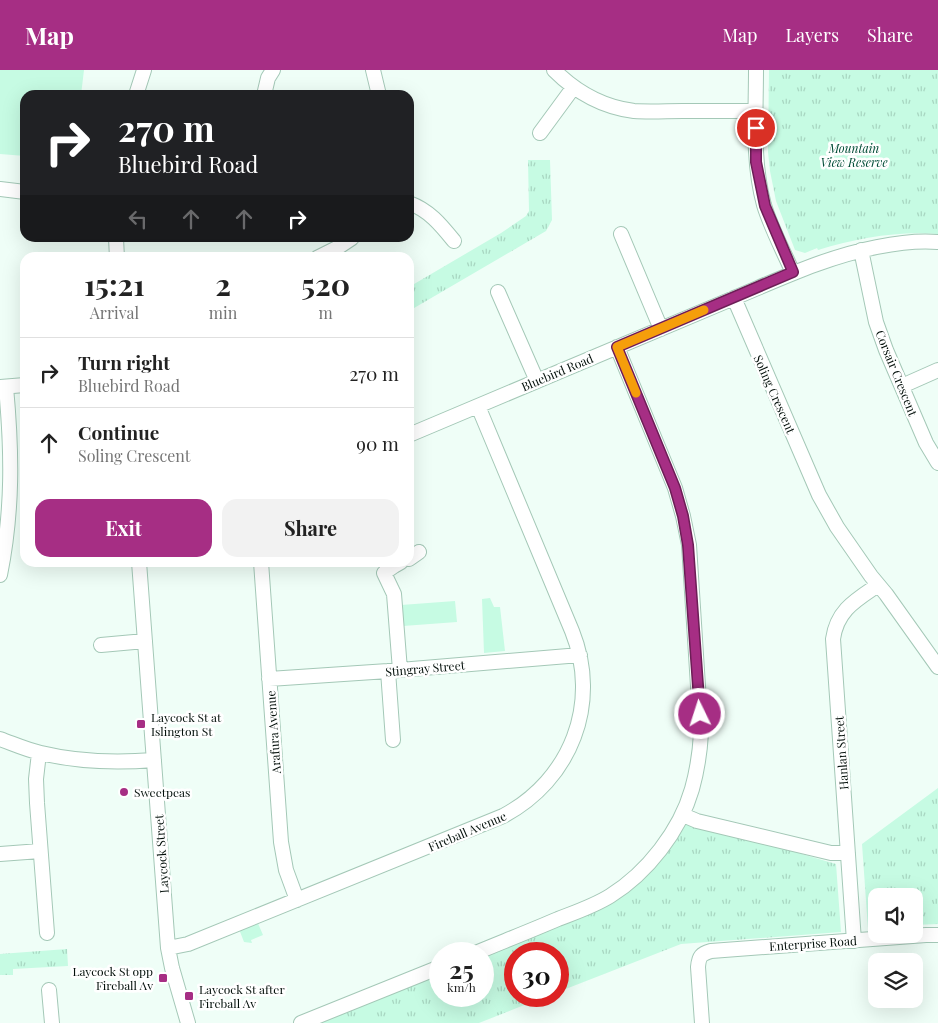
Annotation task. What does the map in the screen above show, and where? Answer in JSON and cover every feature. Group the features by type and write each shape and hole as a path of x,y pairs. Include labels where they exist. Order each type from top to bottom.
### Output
{"street":[{"path":"138,90 144,70"},
{"path":"265,90 268,78 273,70"},
{"path":"373,70 378,90"},
{"path":"554,70 573,88 613,107 634,110 756,111"},
{"path":"756,70 756,162 765,206 793,272"},
{"path":"540,134 573,88"},
{"path":"0,189 20,191"},
{"path":"414,205 430,213 454,241"},
{"path":"621,234 661,328"},
{"path":"329,252 346,242"},
{"path":"734,298 793,272 832,258 898,242 938,242"},
{"name":"Corsair Crescent","path":"862,250 876,322 886,350 926,442 938,463"},
{"path":"498,292 537,381"},
{"name":"Bluebird Road","path":"414,433 734,298"},
{"name":"Soling Crescent","path":"734,298 824,504 837,527 871,576 937,662"},
{"path":"494,946 589,906 610,896 631,881 658,853 683,815 699,760 701,733 688,545 683,516 675,488 617,347"},
{"path":"902,386 938,370"},
{"path":"0,575 4,519 10,492 10,447 3,387 20,385"},
{"name":"Fireball Avenue","path":"168,948 188,944 495,820 518,808 534,795 549,780 562,762 575,735 580,719 583,674 580,655 572,631 478,406"},
{"name":"Laycock Street","path":"140,567 168,948 188,1023"},
{"name":"Arafura Avenue","path":"261,567 281,842 286,870 297,900"},
{"path":"393,567 384,573 392,587 395,602 393,740"},
{"name":"Hanlan Street","path":"854,940 833,638 837,623 846,609 878,585"},
{"path":"101,645 145,641"},
{"name":"Stingray Street","path":"269,679 394,671 580,655"},
{"path":"0,739 39,753 79,760 118,762 154,760"},
{"path":"39,753 36,779 47,933"},
{"path":"683,815 697,821 830,853 848,853"},
{"path":"0,854 40,851"},
{"name":"Enterprise Road","path":"702,1023 698,960 703,953 938,935"},
{"path":"301,1023 429,971"},
{"path":"49,990 52,1023"}],"green space":[{"path":"0,70 84,70 82,90 20,90 20,156 0,154"},
{"name":"Mountain View Reserve","path":"769,70 938,70 938,234 893,235 863,239 818,250 817,248 805,253 795,250 776,201 770,171 768,152"},
{"path":"528,160 550,160 552,220 546,231 414,308 414,284 501,233 526,216 529,211"},
{"path":"490,598 494,607 500,607 505,651 484,653 482,599"},
{"path":"455,601 457,622 403,626 401,605"},
{"path":"938,788 938,924 923,925 923,888 868,888 868,929 862,844"},
{"path":"688,821 836,864 841,932 681,944 569,988 569,942 516,942 624,895 641,881 670,848"},
{"path":"257,921 263,935 251,940 252,943 244,942 239,929"},
{"path":"504,947 504,1007 519,1007 479,1023 318,1023 429,978 429,1007 494,1007 494,951"},
{"path":"67,949 68,966 13,969 13,975 0,975 0,954"}],"slow traffic":[{"path":"636,393 617,347 704,310"}],"place":[{"name":"Laycock St at Islington St","path":"141,724"},
{"name":"Sweetpeas","path":"124,792"},
{"name":"Laycock St opp Fireball Av","path":"163,978"},
{"name":"Laycock St after Fireball Av","path":"189,996"}],"route":[{"path":"700,714 688,545 683,516 675,488 617,347 793,272 765,206 756,162 756,128"}]}
